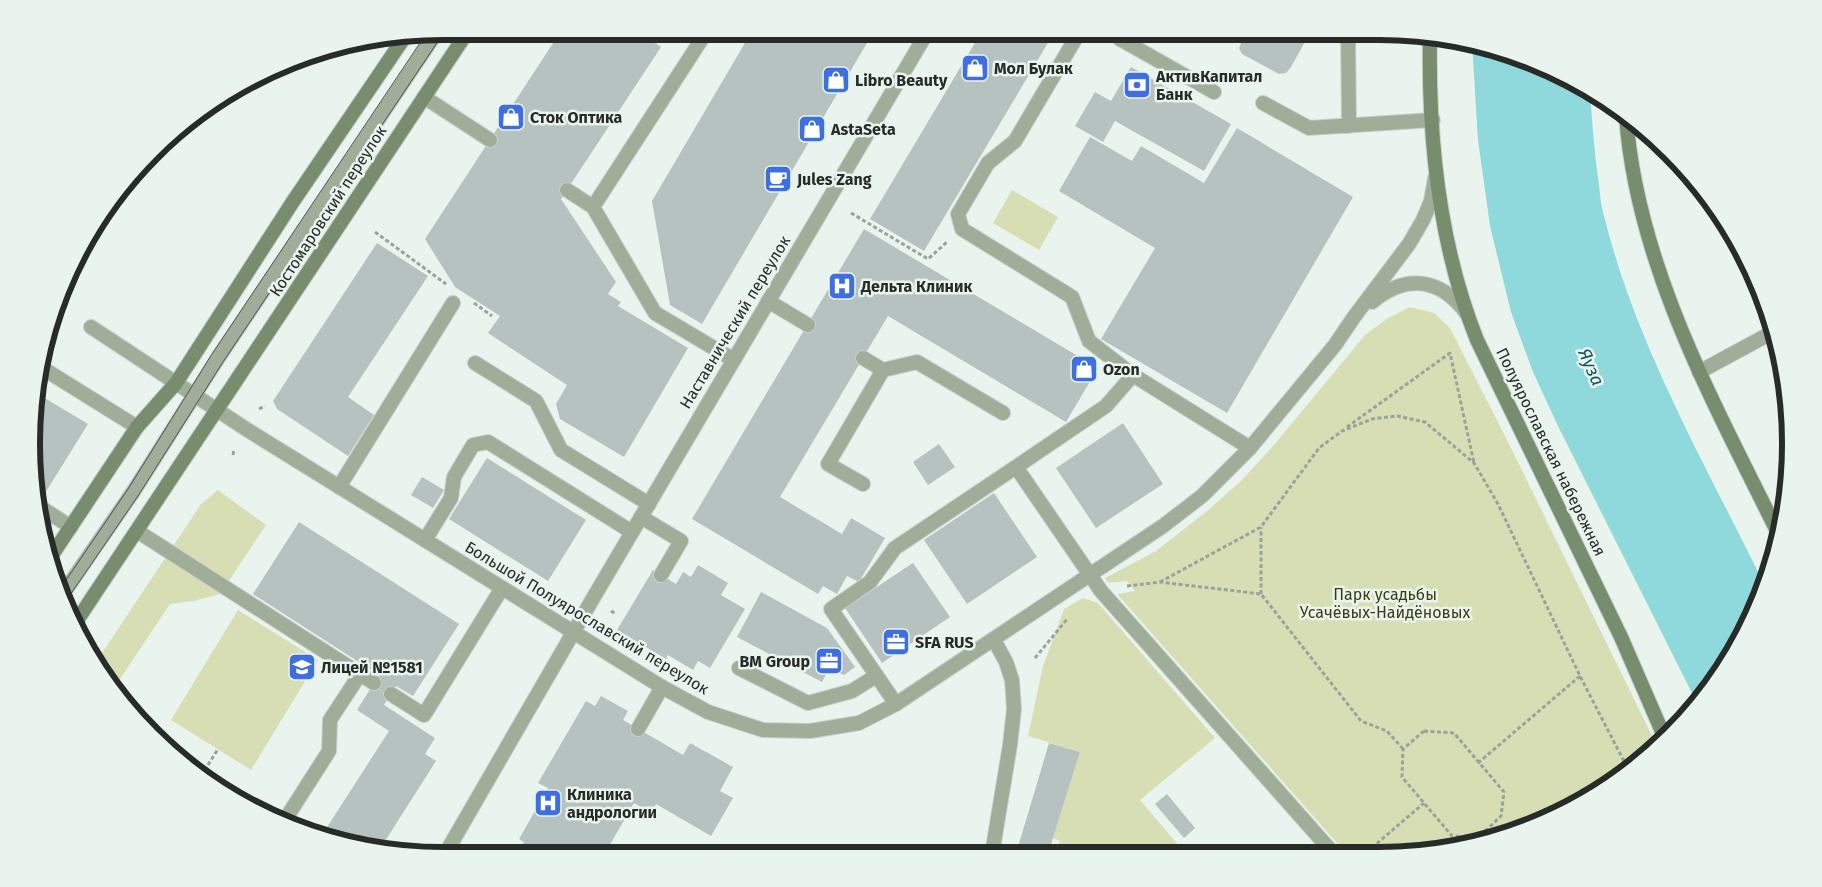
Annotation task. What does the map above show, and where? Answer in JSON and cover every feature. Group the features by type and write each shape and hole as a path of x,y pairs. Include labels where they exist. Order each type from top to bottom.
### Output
{"main road":[{"name":"Костомаровский переулок","path":"80,617 462,40"},
{"name":"Костомаровский переулок","path":"55,551 137,427 176,383 292,203 401,42"},
{"name":"Полуярославская набережная","path":"1430,43 1436,173 1446,236 1466,314 1621,637 1662,731"},
{"path":"1627,125 1640,206 1662,280 1699,372 1774,523"}],"street":[{"path":"593,207 701,40"},
{"name":"Наставнический переулок","path":"449,847 573,631 923,40"},
{"path":"1075,40 1015,141 988,163 958,214 962,229 1072,297 1089,342 1134,375 1250,448"},
{"path":"1125,40 1214,92"},
{"path":"1348,40 1349,126"},
{"path":"67,588 133,492 194,395 430,41"},
{"path":"424,97 490,140"},
{"path":"1263,103 1309,128 1433,120"},
{"path":"1354,317 1409,244 1423,220 1431,201 1436,173"},
{"path":"567,190 593,207 655,313 734,360"},
{"path":"1354,317 1384,292 1397,286 1411,283 1427,284 1442,290 1460,304 1466,314"},
{"path":"768,301 808,325"},
{"path":"339,487 453,303"},
{"name":"Большой Полуярославский переулок","path":"91,327 339,487 662,687 708,712 763,730 810,731 859,723 896,704 1163,526 1202,496 1250,448 1335,345 1354,317"},
{"path":"1699,372 1767,336"},
{"path":"863,358 884,370 917,362 1003,413"},
{"path":"475,363 536,401 562,450 649,504"},
{"path":"863,484 828,464 884,370"},
{"path":"47,371 137,427"},
{"path":"896,704 831,608 870,582 895,548 1106,406 1134,375"},
{"path":"424,540 451,498 454,477 473,446 488,442 632,532"},
{"path":"1016,467 1101,591 1329,847"},
{"path":"46,511 71,527"},
{"path":"641,517 681,541 661,575"},
{"path":"136,531 374,683"},
{"path":"391,694 424,715 502,588"},
{"path":"993,847 1014,709 1012,680 1006,662 994,640"},
{"path":"739,668 808,703 852,691 876,676"},
{"path":"288,815 329,751 330,720 360,674"},
{"path":"638,729 662,687"}],"path":[{"path":"851,213 928,259 962,229"},
{"path":"375,232 448,285"},
{"path":"1160,582 1261,527 1319,448 1450,353 1474,464 1498,504 1580,676 1625,763"},
{"path":"259,409 265,406"},
{"path":"1342,431 1372,419 1397,416 1424,422 1474,464"},
{"path":"233,455 234,449"},
{"path":"1261,527 1261,594 1362,721 1387,731 1403,749 1402,777 1452,836 1466,837"},
{"path":"1101,591 1160,582 1261,594"},
{"path":"611,611 616,614"},
{"path":"1035,658 1069,616"},
{"path":"1478,763 1580,676"},
{"path":"1403,749 1424,731 1454,733 1504,792 1501,816 1483,833"},
{"path":"205,769 218,749"},
{"path":"1373,847 1424,803"}],"green space":[{"path":"1012,190 1058,217 1039,250 993,223"},
{"name":"Парк усадьбы Усачёвых-Найдёновых","path":"1410,307 1434,313 1450,328 1654,739 1624,764 1580,793 1508,826 1431,844 1378,847 1357,847 1355,845 1352,847 1341,847 1117,594 1135,591 1127,581 1108,583 1105,578 1156,551 1207,511 1241,481 1274,445 1365,335 1388,318"},
{"path":"218,490 266,525 220,594 194,601 170,604 118,682 100,655 201,504"},
{"path":"1083,598 1098,603 1215,738 1140,800 1180,847 1058,847 1060,841 1053,838 1080,752 1028,736 1043,666 1064,609"},
{"path":"238,610 318,660 251,770 171,720"}],"water":[{"name":"Яуза","path":"1473,52 1508,61 1533,71 1591,101 1602,208 1633,309 1673,402 1760,576 1728,645 1693,696 1557,424 1533,372 1511,312 1490,226 1478,140"}],"building":[{"path":"555,40 650,40 661,47 561,199 616,282 608,294 621,302 618,306 688,348 624,457 560,419 556,404 567,385 488,333 500,316 455,287 425,239"},
{"path":"747,40 869,40 702,324 670,305 652,201"},
{"path":"977,40 1050,40 924,251 870,219"},
{"path":"1242,40 1306,40 1291,67 1286,73 1279,74 1242,54 1239,48"},
{"path":"1131,67 1231,124 1204,171 1115,121 1103,142 1075,126 1095,92 1111,101"},
{"path":"1237,128 1353,197 1227,413 1101,339 1155,248 1059,191 1090,137 1132,161 1141,146 1204,183"},
{"path":"864,229 1098,368 1066,422 888,316 780,497 842,534 851,518 885,538 859,582 847,576 837,594 823,586 818,594 692,519"},
{"path":"377,243 428,276 348,397 374,415 348,456 277,409 273,401"},
{"path":"43,397 88,424 43,496 40,444"},
{"path":"1123,423 1163,484 1096,528 1056,468"},
{"path":"939,444 955,467 928,485 913,462"},
{"path":"487,458 586,520 548,581 449,519"},
{"path":"422,477 444,490 433,508 411,495"},
{"path":"994,493 1037,557 967,604 924,540"},
{"path":"299,522 459,624 413,696 396,686 384,705 435,738 425,754 436,761 384,843 326,829 389,731 357,710 379,675 253,594"},
{"path":"913,563 950,617 882,663 845,608"},
{"path":"698,565 728,583 721,595 745,609 710,668 698,661 693,670 668,655 666,659 617,630 653,570 676,584 683,572 691,577"},
{"path":"761,592 827,628 855,667 844,675 829,669 822,682 737,637"},
{"path":"601,696 628,711 623,720 683,755 690,743 733,767 720,791 733,798 711,836 656,804 651,813 634,803 609,847 521,847 524,842 519,839 548,788 538,783 586,701 595,706"},
{"path":"1049,743 1080,752 1050,847 1018,847"},
{"path":"1167,794 1195,828 1184,838 1155,804"}],"tram line":[{"path":"70,595 138,496 223,362 439,40"},
{"path":"65,582 128,489 212,354 421,41"}],"place":[{"name":"Мол Булак","path":"975,68"},
{"name":"Libro Beauty","path":"836,80"},
{"name":"АктивКапитал Банк","path":"1137,85"},
{"name":"Сток Оптика","path":"511,117"},
{"name":"AstaSeta","path":"812,129"},
{"name":"Jules Zang","path":"778,179"},
{"name":"Дельта Клиник","path":"842,286"},
{"name":"Ozon","path":"1084,369"},
{"name":"SFA RUS","path":"896,642"},
{"name":"BM Group","path":"829,661"},
{"name":"Лицей №1581","path":"302,667"},
{"name":"Клиника андрологии","path":"548,803"}]}
